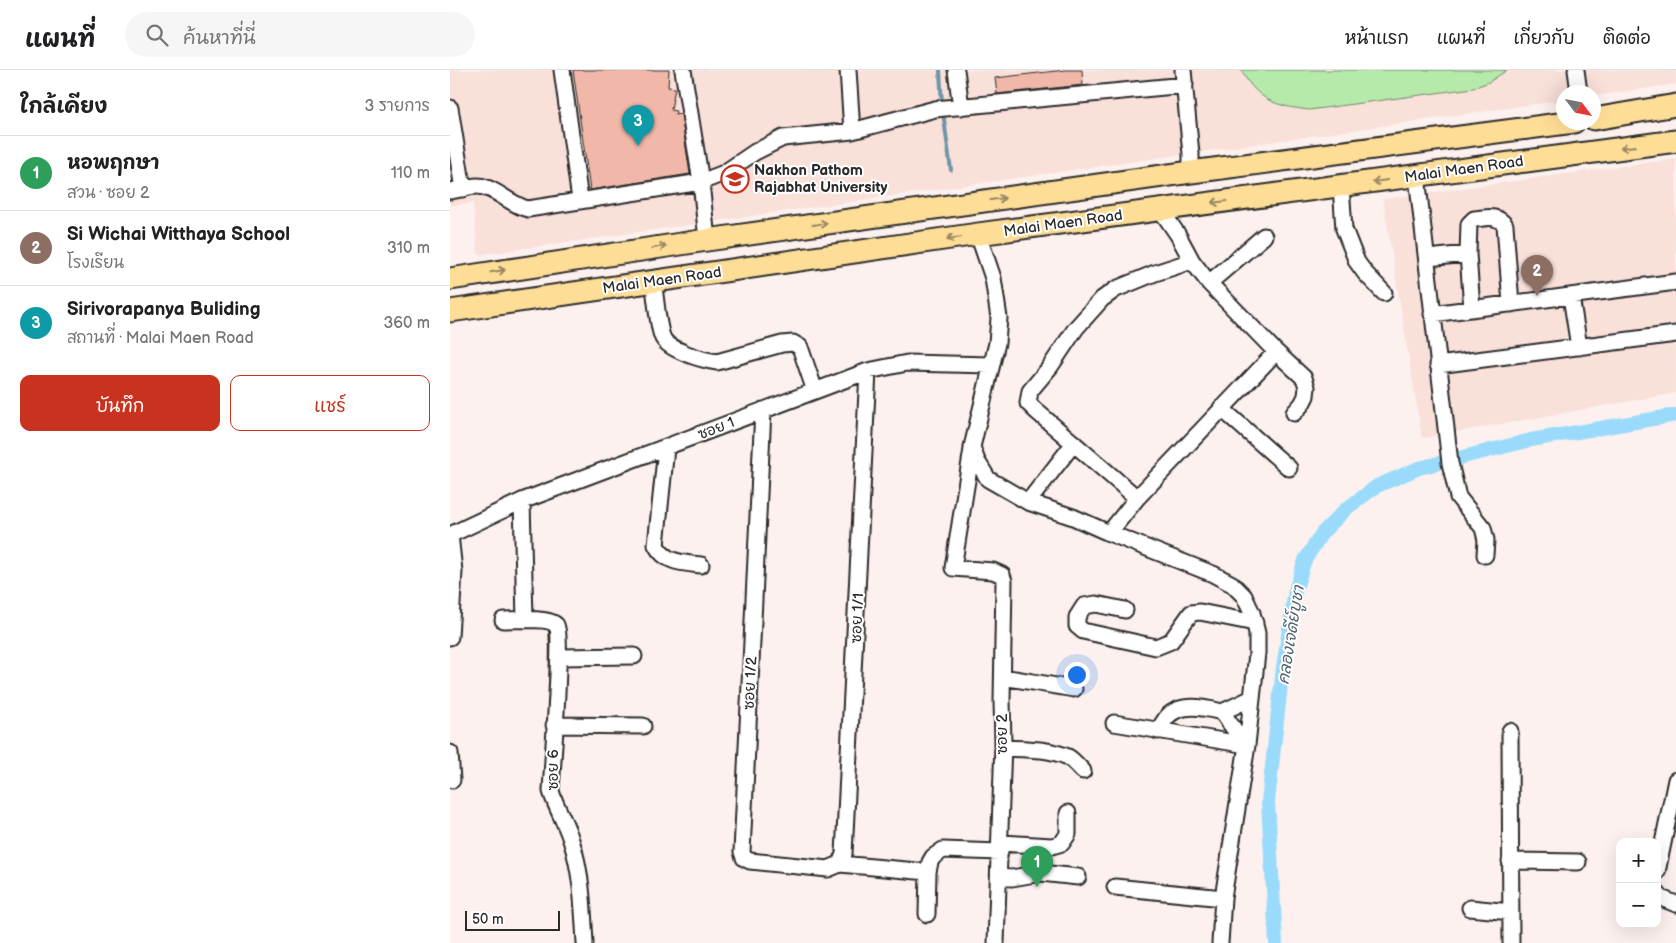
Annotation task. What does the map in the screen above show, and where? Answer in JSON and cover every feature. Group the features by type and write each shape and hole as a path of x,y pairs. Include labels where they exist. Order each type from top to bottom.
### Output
{"highway":[{"path":"1601,118 1676,105"},
{"name":"Malai Maen Road","path":"450,279 707,240 1191,172 1556,124"},
{"name":"Malai Maen Road","path":"450,311 978,234 1676,141"}],"street":[{"path":"562,70 580,200"},
{"path":"683,70 701,182 707,240"},
{"path":"848,70 852,131"},
{"path":"956,70 958,107"},
{"path":"1576,70 1578,85"},
{"path":"450,108 456,190 477,186 487,188 518,206 528,208 701,182 724,172 755,152 783,138 852,131 935,110 1184,78 1191,172"},
{"path":"1417,176 1450,463 1458,497 1483,528 1486,540 1485,555"},
{"path":"1341,186 1344,229 1357,262 1384,293"},
{"path":"1161,210 1178,235 1192,261 1209,283 1304,378 1307,388 1306,396 1294,413"},
{"path":"1472,309 1468,254 1470,222 1474,219 1494,217 1505,225 1510,304"},
{"path":"978,234 993,278 999,318 997,343 972,447 976,461 988,479 1028,502 1073,517 1213,574 1232,584 1244,596 1252,613 1257,633 1257,653 1223,898 1220,943"},
{"path":"1209,283 1264,236"},
{"path":"1427,258 1468,254"},
{"path":"1137,498 1028,403 1030,391 1050,367 1076,328 1102,299 1116,289 1155,273 1192,261"},
{"path":"653,281 662,337 672,347 706,360 717,362 782,344 793,343 800,347 816,391"},
{"path":"1432,314 1676,282"},
{"path":"1571,296 1579,347"},
{"path":"1438,365 1676,334"},
{"path":"1109,533 1137,498 1276,352"},
{"name":"ซอย 1","path":"450,535 522,501 868,372 907,363 992,365"},
{"name":"ซอย 1/1","path":"840,864 844,854 868,372"},
{"path":"1222,408 1289,468"},
{"name":"ซอย 1/2","path":"763,410 742,852 744,858 750,861 828,869 840,864 928,872"},
{"path":"1028,502 1074,443"},
{"name":"ซอย 2","path":"972,447 953,568 993,571 1002,576 1004,581 1003,748 996,943"},
{"path":"666,448 656,545 658,550 670,560 701,565"},
{"path":"522,501 525,620"},
{"path":"450,535 454,571 450,637"},
{"path":"1125,610 1096,604 1084,606 1077,617 1076,626 1083,631 1156,647 1171,641 1191,613 1200,612 1255,623"},
{"name":"ซอย 6","path":"503,620 549,621 556,624 558,630 559,657 551,790 556,808 571,840 580,872 585,943"},
{"path":"559,657 634,656"},
{"path":"1003,677 1074,689"},
{"path":"1158,731 1168,716 1180,709 1199,707 1222,712 1252,698"},
{"path":"1222,712 1244,744"},
{"path":"1114,723 1244,744"},
{"path":"554,726 643,726"},
{"path":"1510,731 1511,943"},
{"path":"1003,748 1055,753 1069,758 1083,771"},
{"path":"450,754 452,780"},
{"path":"1661,853 1676,780"},
{"path":"927,914 928,872 933,857 943,850 1062,844 1068,834 1068,813"},
{"path":"1510,861 1578,862"},
{"path":"999,877 1012,878 1040,873 1078,877"},
{"path":"1115,887 1223,898"},
{"path":"1661,898 1676,904"},
{"path":"1470,908 1511,912"}],"shaded area":[{"name":"Nakhon Pathom Rajabhat University","path":"450,70 1676,70 1676,84 1601,95 1601,85 1556,85 1556,101 478,255 473,203 450,206"},
{"path":"1676,159 1676,393 1422,438 1383,199"}],"green space":[{"path":"1241,70 1507,70 1489,82 1473,88 1309,110 1277,104 1269,100 1254,89"}],"building":[{"path":"573,70 669,70 668,87 675,88 671,110 676,111 675,115 681,114 690,174 590,190"},
{"path":"1065,70 1082,70 1083,85 997,94 995,78"}],"waterway":[{"path":"940,70 942,106"},
{"path":"943,112 951,170"},
{"name":"คลองเจดีย์บูชา","path":"1276,943 1268,802 1283,667 1295,591 1305,560 1322,533 1346,509 1377,486 1419,468 1531,440 1676,415"}],"place":[{"name":"Sirivorapanya Buliding","path":"638,146"},
{"name":"Nakhon Pathom Rajabhat University","path":"735,179"},
{"name":"Si Wichai Witthaya School","path":"1537,296"},
{"name":"หอพฤกษา","path":"1037,887"}]}
